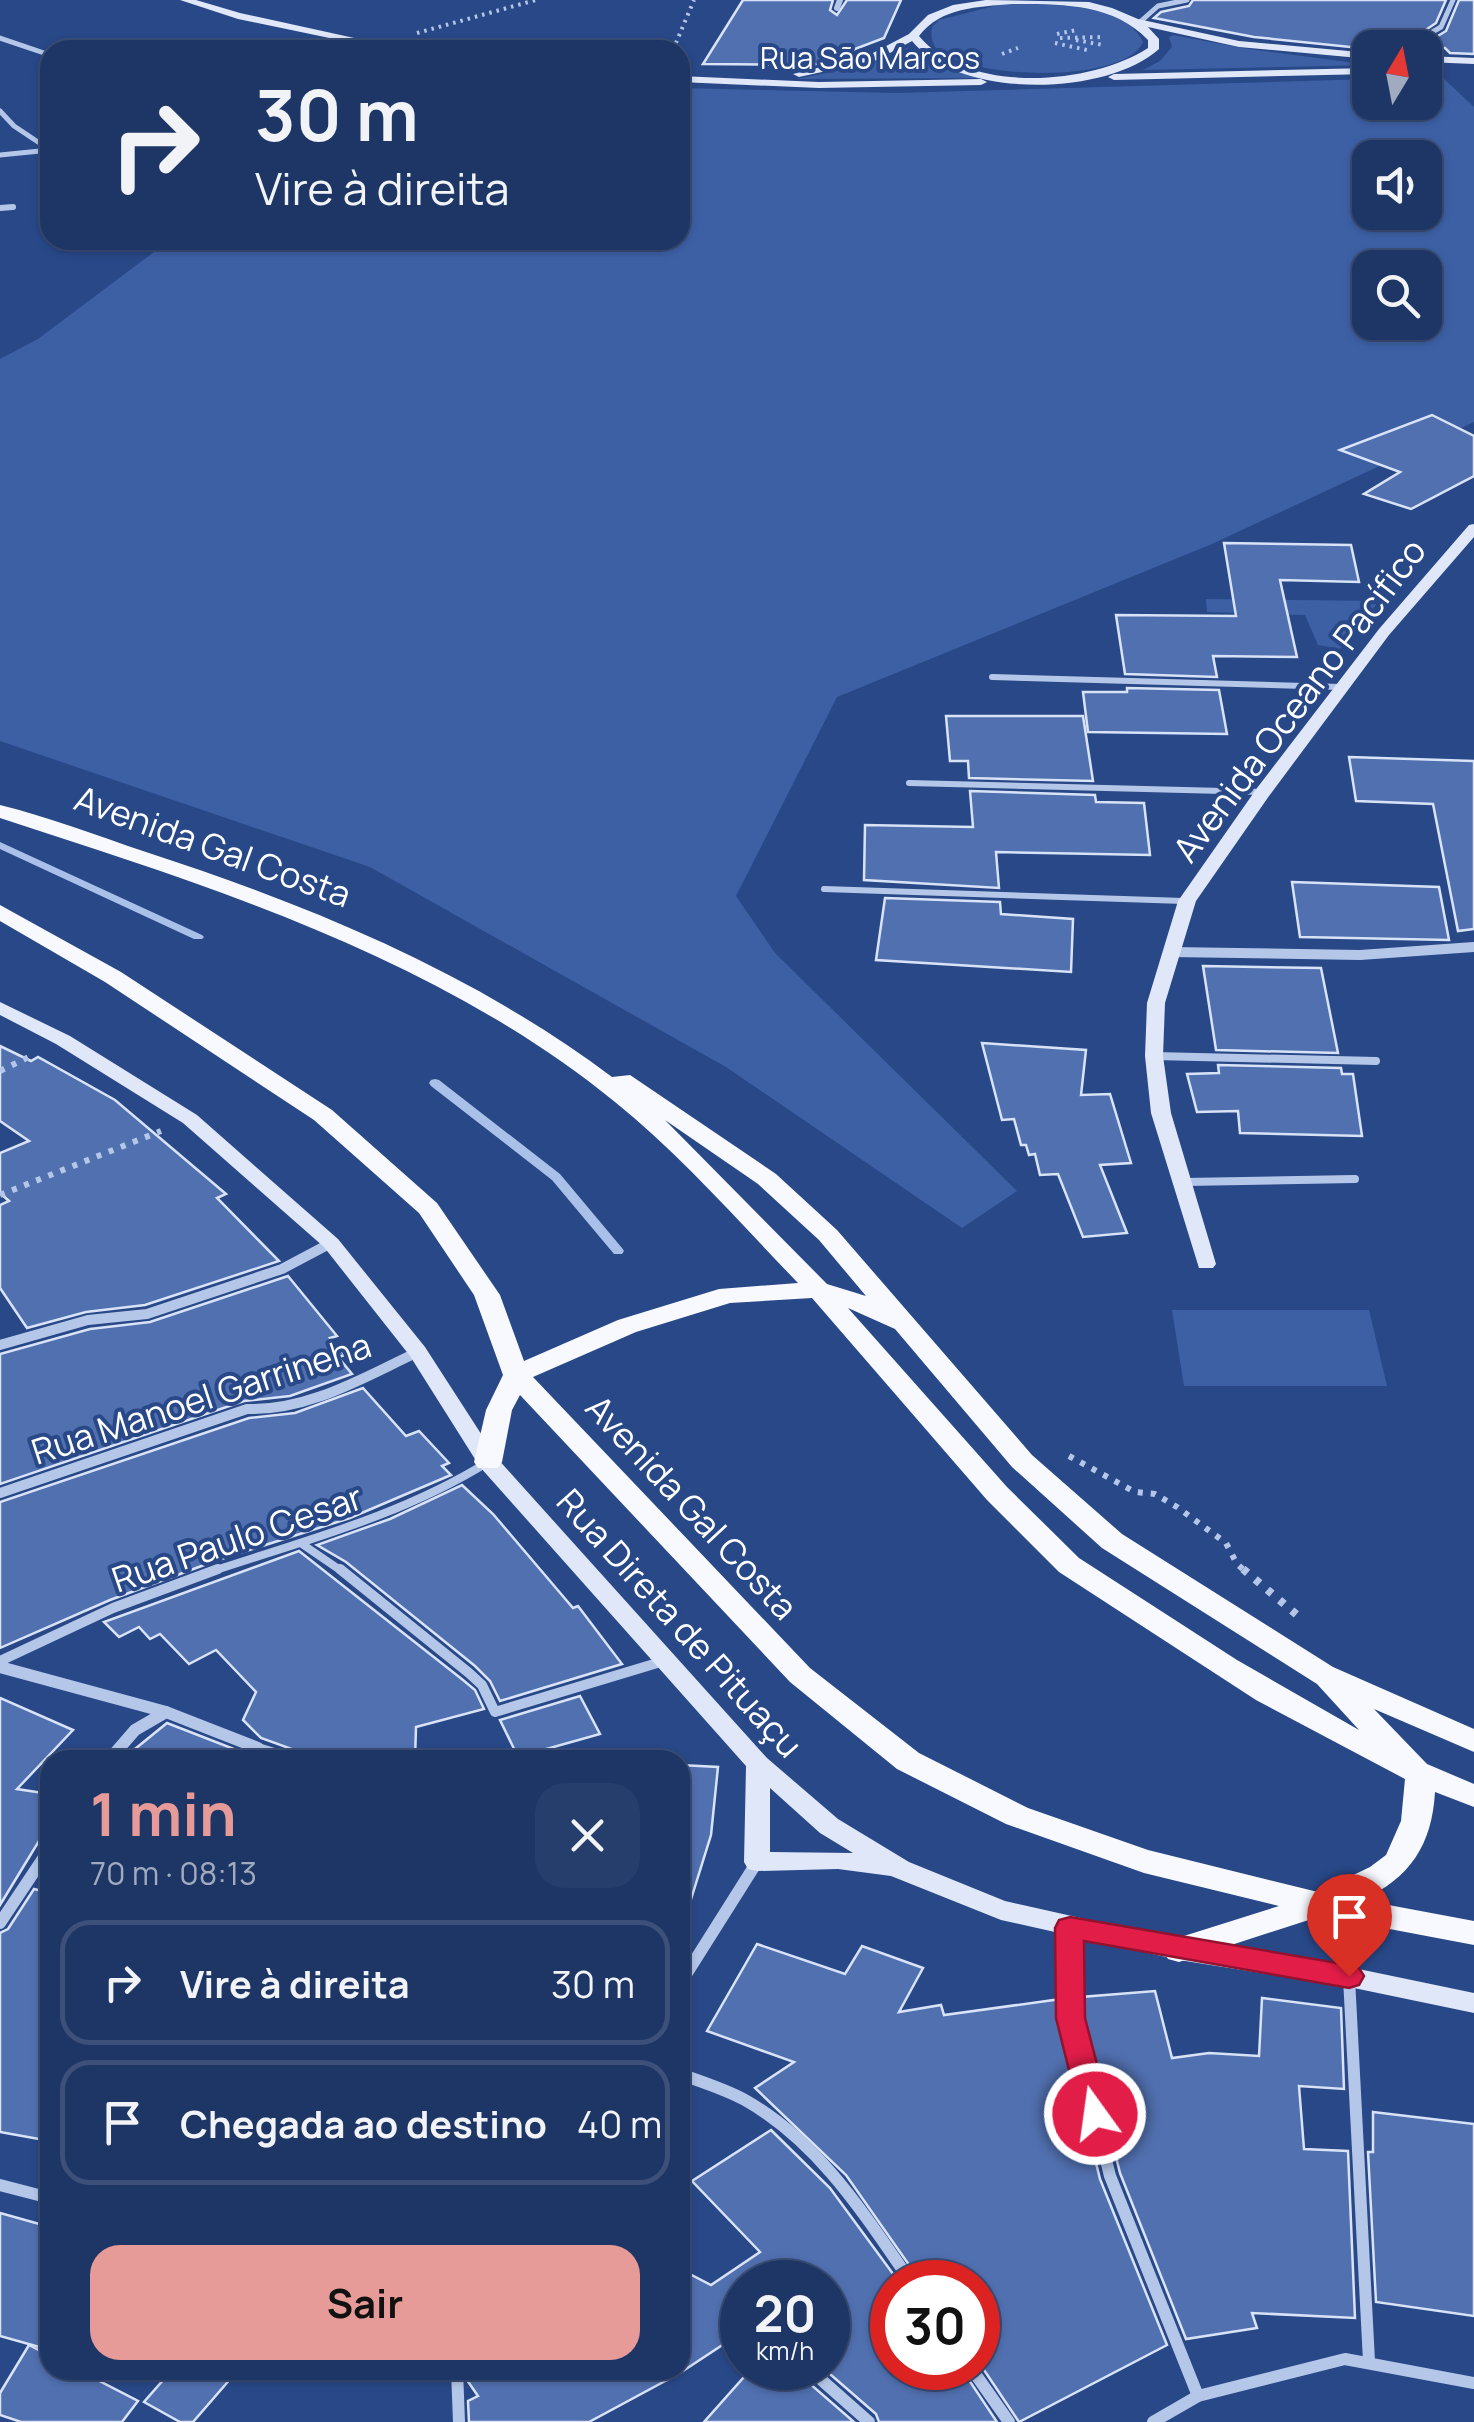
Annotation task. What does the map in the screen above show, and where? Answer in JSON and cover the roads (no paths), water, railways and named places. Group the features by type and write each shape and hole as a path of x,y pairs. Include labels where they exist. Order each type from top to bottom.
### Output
{"main road":[{"path":"185,0 238,16 353,40"},
{"path":"932,0 916,31 919,49 936,61 1013,78 1352,72"},
{"path":"1085,0 1136,21 1238,44 1352,54"},
{"name":"Rua São Marcos","path":"728,81 848,66 894,49 946,12 987,3 1051,2 1108,11"},
{"path":"1077,78 1128,67 1153,49 1154,39 1136,21"},
{"path":"1442,61 1474,65"},
{"path":"1442,68 1474,65"},
{"name":"Rua São Marcos","path":"690,79 835,85 1013,78"},
{"name":"Avenida Oceano Pacífico","path":"1206,1264 1162,1114 1154,1056 1156,1003 1187,901 1341,687 1474,528"},
{"name":"Avenida Gal Costa","path":"0,811 152,860 352,936 524,1027 580,1063 625,1097 692,1160 819,1290 1002,1498 1063,1560 1220,1666 1420,1775 1474,1796"},
{"name":"Avenida Gal Costa","path":"0,912 113,977 323,1114 428,1208 488,1295 516,1376 800,1675 908,1760 1017,1816 1126,1854 1318,1904 1474,1932"},
{"name":"Rua Direta de Pituaçu","path":"0,1008 80,1050 190,1119 331,1243 418,1352 488,1462 758,1764 828,1826 900,1869 1001,1910 1179,1950 1349,1976 1474,2003"},
{"path":"580,1063 632,1084 767,1179 828,1235 1022,1462 1112,1541 1323,1674 1474,1741"},
{"path":"488,1462 499,1410 516,1376 627,1326 728,1295 819,1290 854,1300 908,1328"},
{"path":"1179,1950 1318,1904 1396,1864 1420,1817 1420,1775 1323,1674"},
{"path":"758,1764 757,1862 838,1860 900,1869"}],"street":[{"path":"837,8 840,0"},
{"path":"0,208 13,207"},
{"path":"1169,952 1360,955 1474,947"},
{"path":"0,1345 88,1320 147,1314 282,1270 331,1243"},
{"name":"Rua Manoel Garrineha","path":"0,1493 247,1409 266,1412 342,1387 418,1352"},
{"path":"0,1664 166,1712 258,1748"},
{"path":"117,1750 134,1730 166,1712"},
{"path":"690,1968 757,1862"},
{"path":"0,1923 40,1863"},
{"path":"1070,1928 1070,2018 1110,2176 1198,2396"},
{"path":"1349,1976 1370,2362"},
{"path":"690,2078 745,2100 792,2132 838,2178 896,2260"},
{"path":"0,2185 40,2195"},
{"path":"1153,2422 1198,2396 1345,2360 1474,2383"},
{"path":"457,2380 459,2422"},
{"path":"833,2390 869,2422"},
{"path":"986,2390 1009,2422"}],"lane":[{"path":"1136,21 1158,6 1187,0"},
{"path":"1436,30 1453,0"},
{"path":"0,38 40,52"},
{"path":"0,111 40,143"},
{"path":"0,155 40,151"},
{"path":"992,677 1341,687"},
{"path":"909,783 1263,792"},
{"path":"824,889 1187,901"},
{"path":"1154,1056 1376,1061"},
{"path":"1180,1182 1355,1180"},
{"name":"Rua Paulo Cesar","path":"0,1664 65,1628 180,1581 406,1509 455,1486 488,1462"},
{"path":"302,1544 320,1554 469,1673 482,1686 495,1712 668,1660"},
{"path":"258,1748 264,1750"}],"waterway":[{"path":"0,845 198,937"},
{"path":"435,1083 556,1177 618,1251"}]}
